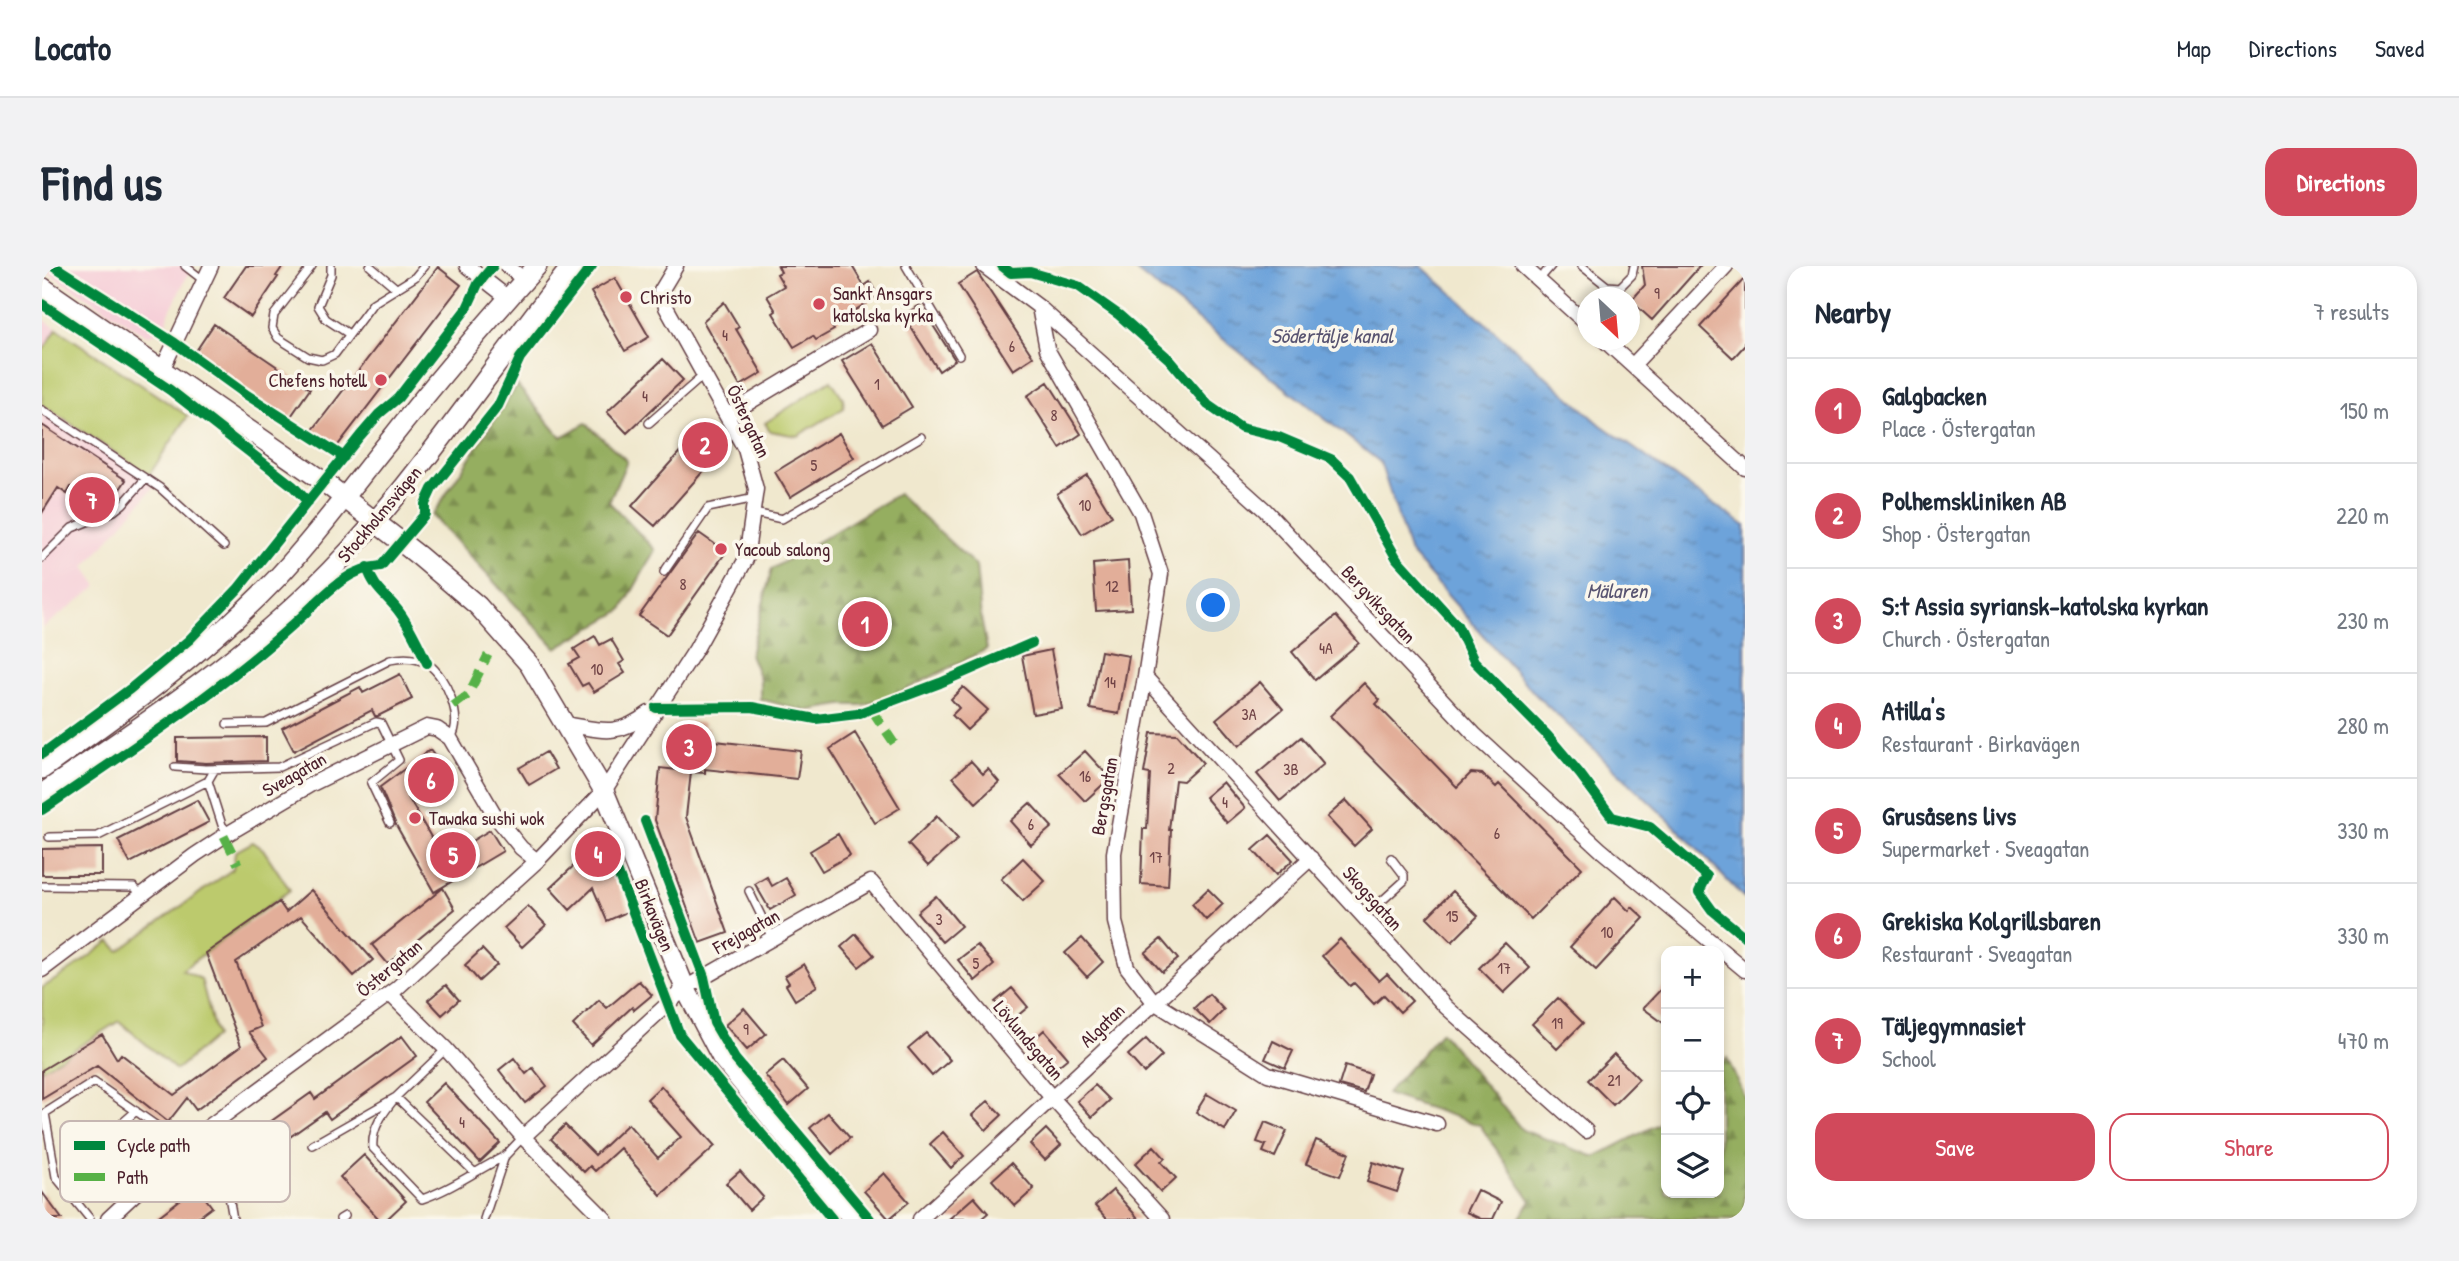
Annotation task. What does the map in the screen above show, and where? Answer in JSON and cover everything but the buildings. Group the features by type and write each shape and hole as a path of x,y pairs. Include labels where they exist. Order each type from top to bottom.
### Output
{"main road":[{"name":"Stockholmsvägen","path":"42,794 192,690 248,646 311,590 375,522 572,266"},
{"name":"Stockholmsvägen","path":"42,769 157,685 243,612 277,578 446,368 531,273"},
{"name":"Birkavägen","path":"42,287 344,498 478,606 529,664 604,792 685,988 722,1058 853,1219"}],"street":[{"path":"162,370 211,266"},
{"path":"467,266 508,298"},
{"path":"507,266 531,273"},
{"name":"Östergatan","path":"217,1121 390,994 537,861 604,792 696,649 746,559 756,489 747,452 666,307 661,291 676,266"},
{"name":"Bergviksgatan","path":"984,266 1039,307 1265,510 1475,735 1601,850 1745,970"},
{"path":"1523,266 1577,316"},
{"path":"1633,365 1726,266"},
{"name":"Bergsgatan","path":"1039,307 1047,349 1141,513 1161,574 1114,853 1115,922 1127,967 1154,1002 1268,1073 1437,1124"},
{"path":"728,415 869,330"},
{"path":"1616,350 1745,468"},
{"name":"Skogsgatan","path":"1145,677 1447,1007 1586,1131"},
{"name":"Östergatan","path":"564,724 610,732 633,725 656,708"},
{"name":"Sveagatan","path":"42,970 195,855 310,785 427,727 437,729 450,738"},
{"path":"450,738 496,817 521,848 537,861"},
{"name":"Algatan","path":"920,1219 1311,858"},
{"name":"Frejagatan","path":"523,1137 685,988 872,883"},
{"name":"Lövlundsgatan","path":"872,883 1053,1099 1162,1219"},
{"path":"390,994 446,1049 523,1137 605,1219"},
{"name":"Östergatan","path":"108,1219 126,1202"}],"lane":[{"path":"185,266 204,281"},
{"path":"312,266 274,316 272,328 278,338 308,357 322,360 335,354 373,303 415,277 424,266"},
{"path":"331,266 331,275 318,306 326,319 349,334"},
{"path":"370,266 396,289"},
{"path":"906,266 959,355"},
{"path":"1538,281 1551,266"},
{"path":"1582,266 1607,286 1620,287 1632,275 1634,266"},
{"path":"649,423 705,374"},
{"path":"42,410 160,488 224,546"},
{"path":"664,572 708,508 755,505 782,519 921,437"},
{"path":"42,558 72,528 114,511 145,479"},
{"path":"42,545 50,550"},
{"path":"227,724 266,723 390,660 405,657 427,663 440,676 453,706 455,731 450,738"},
{"path":"175,767 279,767 376,722 381,723 399,760 370,783 390,822"},
{"path":"49,837 99,836 208,781 215,769"},
{"path":"208,781 222,825 229,834"},
{"path":"1364,917 1404,881 1404,874 1391,858"},
{"path":"42,886 134,887 142,895"},
{"path":"749,891 773,938"},
{"path":"446,1049 381,1115 372,1139 373,1148 422,1199 448,1191 474,1172 505,1156 523,1137"},
{"path":"60,1182 56,1177 45,1113 94,1082 150,1121"},
{"path":"312,1145 396,1097"},
{"path":"396,1097 474,1172"},
{"path":"125,1121 136,1111"},
{"path":"484,1219 505,1156"},
{"path":"76,1202 90,1219"}],"shaded area":[{"path":"42,266 192,266 169,313 167,324 162,331 147,336 42,269"},
{"path":"42,318 57,329 42,352"},
{"path":"42,405 159,481 85,567 98,586 42,628"}],"green space":[{"path":"57,329 188,416 149,475 42,405 42,352"},
{"path":"831,380 843,398 844,408 797,436 770,431 765,423"},
{"path":"517,385 561,437 586,423 627,461 609,502 655,550 622,610 556,648 432,516"},
{"path":"898,494 976,566 987,649 897,694 863,705 842,705 805,711 760,699 760,679 750,654 772,569"},
{"path":"253,842 263,849 290,890 182,970 201,979 216,1036 176,1070 119,1021 42,1070 42,988 110,941 119,951 233,869 235,852"},
{"path":"1441,1032 1522,1130 1595,1157 1661,1121 1661,1198 1724,1198 1724,1061 1727,1058 1745,1098 1745,1219 1519,1219 1531,1201 1480,1125 1386,1094"}],"water":[{"name":"Mälaren","path":"1130,266 1421,266 1601,425 1745,526 1745,899 1677,828 1536,695 1410,553 1380,462"}],"marked path":[{"path":"453,706 468,695 488,655"},
{"path":"871,709 894,743"},
{"path":"224,836 238,864"}],"cycle path":[{"path":"54,266 175,343 247,395 344,457"},
{"path":"42,754 130,689 189,640 238,589 360,436 379,414 398,398 467,308 478,284 493,266"},
{"path":"42,810 206,696 268,646 336,585 357,572 381,566 425,514 425,504 432,489 498,406 520,358 592,266"},
{"path":"1002,266 1011,273 1030,272 1078,286 1119,315 1169,359 1208,405 1241,428 1279,437 1331,459 1350,477 1397,559 1457,625 1474,661 1547,735 1612,817 1650,827 1707,876 1699,892 1712,910 1745,937"},
{"path":"42,304 170,390 293,486 308,502"},
{"path":"367,567 377,587 404,619 427,663"},
{"path":"656,708 752,707 816,719 857,714 940,683 1032,643"},
{"path":"645,821 704,977 714,1023 735,1059 870,1219"},
{"path":"605,839 680,1035 832,1219"}],"place":[{"name":"Christo","path":"626,297"},
{"name":"Sankt Ansgars katolska kyrka","path":"819,304"},
{"name":"Chefens hotell","path":"381,380"},
{"name":"Polhemskliniken AB","path":"705,445"},
{"name":"Täljegymnasiet","path":"92,500"},
{"name":"Yacoub salong","path":"721,549"},
{"name":"Galgbacken","path":"865,624"},
{"name":"S:t Assia syriansk-katolska kyrkan","path":"689,747"},
{"name":"Grekiska Kolgrillsbaren","path":"431,780"},
{"name":"Tawaka sushi wok","path":"415,818"},
{"name":"Atilla's","path":"598,854"},
{"name":"Grusåsens livs","path":"453,855"}],"water label":[{"name":"Södertälje kanal","path":"1332,336"}]}
